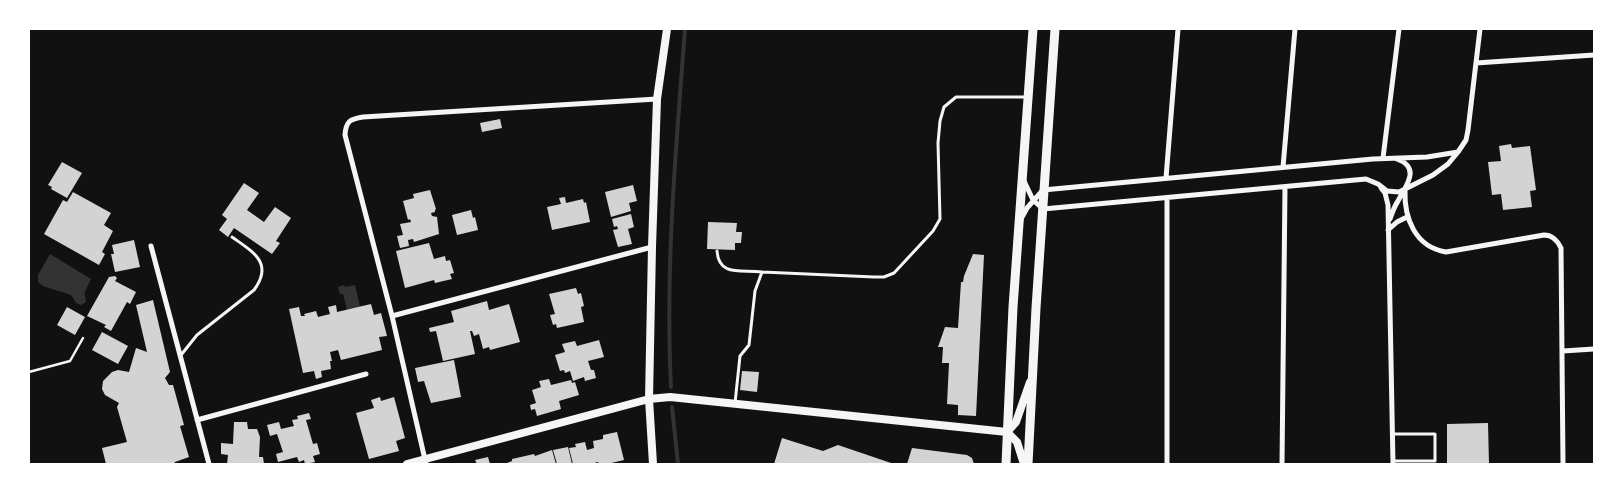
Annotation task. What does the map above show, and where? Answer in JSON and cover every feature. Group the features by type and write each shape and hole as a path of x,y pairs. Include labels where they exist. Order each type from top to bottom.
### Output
{"main road":[{"path":"1006,464 1013,307 1033,29"},
{"path":"1026,464 1055,29"}],"street":[{"path":"653,464 649,399 652,247 657,99 667,29"},
{"path":"1166,178 1178,29"},
{"path":"1283,167 1295,29"},
{"path":"1382,158 1399,29"},
{"path":"1023,172 1024,183 1033,200 1042,209 1366,179 1378,184 1387,191 1405,190 1433,175 1448,164 1466,140 1480,29"},
{"path":"1476,63 1594,55"},
{"path":"425,462 392,316 345,135 345,127 349,121 364,116 657,99"},
{"path":"1019,226 1027,208 1043,190 1382,158 1427,157 1458,152"},
{"path":"1388,227 1398,201 1409,184 1409,171 1406,165 1395,158"},
{"path":"1378,184 1385,193 1388,205 1393,463"},
{"path":"1282,464 1285,186"},
{"path":"1405,190 1404,204 1407,217 1417,236 1429,246 1438,250 1446,252 1544,235 1554,238 1561,248 1563,464"},
{"path":"1167,198 1167,464"},
{"path":"1388,227 1407,217"},
{"path":"151,246 209,464"},
{"path":"392,316 652,247"},
{"path":"1563,351 1594,349"},
{"path":"197,420 366,374"},
{"path":"1007,432 1016,422 1032,378"},
{"path":"407,464 425,462 661,397 1007,432 1017,442 1026,464"}],"lane":[{"path":"717,251 718,260 725,268 736,271 749,270 874,277 884,277 894,273 933,231 940,219 938,143 944,107 956,97 1028,96"},
{"path":"181,355 197,336 254,290 261,281 263,270 260,262 253,252 232,237"},
{"path":"735,404 740,356 749,345 754,291 762,272"},
{"path":"1392,434 1435,434 1435,461 1393,463"}],"path":[{"path":"29,372 70,361 83,338"}],"shaded area":[{"path":"50,254 91,279 84,294 86,302 81,305 76,303 71,295 43,286 38,282 38,275"},
{"path":"344,285 345,287 355,285 360,307 347,310 343,294 340,294 338,287"}],"building":[{"path":"500,119 502,128 482,132 480,123"},
{"path":"1511,144 1512,148 1530,146 1536,190 1530,191 1532,207 1503,210 1501,194 1492,195 1488,162 1501,161 1499,146"},
{"path":"62,162 82,173 67,198 51,189 52,187 48,185"},
{"path":"244,183 259,193 247,210 264,222 275,207 291,218 276,241 280,243 272,254 234,228 228,237 219,230 227,219 222,215"},
{"path":"633,185 637,201 629,203 631,211 611,217 605,192"},
{"path":"430,190 436,209 435,212 431,213 432,216 437,217 439,234 414,242 413,239 408,240 409,246 400,248 397,236 403,235 400,224 411,222 410,219 408,220 403,201 414,198 413,194"},
{"path":"73,192 111,213 104,225 113,231 102,252 105,254 99,265 44,234 63,200 67,202"},
{"path":"565,197 566,203 583,199 584,203 586,202 590,222 552,230 547,207 561,204 559,198"},
{"path":"471,210 478,230 457,235 452,215"},
{"path":"631,214 634,227 628,229 632,244 618,247 613,230 618,229 617,226 614,227 612,219"},
{"path":"708,222 737,223 736,232 742,232 741,243 735,243 735,250 707,249"},
{"path":"134,240 140,267 115,272 111,254 114,254 112,245"},
{"path":"429,243 434,259 445,256 446,261 450,260 454,273 450,274 452,279 435,283 434,280 405,288 396,251"},
{"path":"973,254 984,255 976,416 958,415 958,405 947,404 949,363 942,363 943,347 938,347 945,327 958,328 961,282 963,282"},
{"path":"115,276 117,278 115,281 136,292 130,304 127,302 111,331 104,327 106,325 87,316 109,277"},
{"path":"576,288 578,294 581,293 584,306 581,307 584,322 557,328 556,324 553,325 550,315 555,314 549,294"},
{"path":"153,300 170,372 165,378 169,385 173,385 184,425 180,426 189,457 174,464 106,464 102,448 127,442 117,407 119,403 105,395 102,389 103,381 112,372 118,370 129,372 136,348 147,352 136,305"},
{"path":"487,301 489,310 509,304 520,342 490,350 489,347 483,349 479,334 474,336 472,331 470,331 475,354 443,361 436,331 430,332 429,328 454,322 451,311"},
{"path":"371,304 374,315 381,313 387,336 379,337 382,350 341,360 338,350 330,352 331,369 321,371 322,377 316,379 314,371 303,373 289,309 299,307 301,316 316,311 318,317 330,314 328,307 336,305 337,312"},
{"path":"67,307 85,317 75,335 57,325"},
{"path":"102,332 128,346 118,364 92,350"},
{"path":"599,340 604,357 588,361 591,370 594,370 596,378 585,381 584,377 573,381 570,371 565,373 564,370 560,371 555,355 565,352 562,344 575,341 577,346"},
{"path":"454,360 461,397 431,403 424,381 418,382 415,368"},
{"path":"742,371 759,372 757,392 740,390"},
{"path":"549,379 551,385 571,380 572,383 575,382 579,395 559,401 561,409 537,416 535,409 531,410 530,405 536,403 532,390 541,387 539,381"},
{"path":"380,397 381,401 394,397 405,438 396,441 399,451 369,459 356,413 374,408 371,400"},
{"path":"309,413 311,419 306,420 313,444 317,443 320,454 313,456 315,462 305,464 304,460 299,462 297,457 278,462 276,454 283,452 277,434 270,436 267,425 279,422 281,429 294,426 292,420 298,419 297,416"},
{"path":"234,422 247,422 248,429 257,429 260,437 259,457 263,457 264,464 227,464 228,455 221,454 221,443 233,444"},
{"path":"1488,423 1489,464 1447,464 1447,424"},
{"path":"617,432 624,460 607,464 599,464 598,462 573,464 569,448 576,447 575,444 585,442 587,450 594,448 593,441 603,439 603,435"},
{"path":"782,438 823,451 838,445 894,464 774,464"},
{"path":"568,447 572,464 557,464 553,450"},
{"path":"912,448 967,455 972,458 974,464 907,464"},
{"path":"552,450 556,464 507,464 512,459 534,454 535,456"},
{"path":"488,457 490,464 477,464 475,460"}],"waterway":[{"path":"671,387 670,253 685,29"},
{"path":"672,407 678,464"}]}
